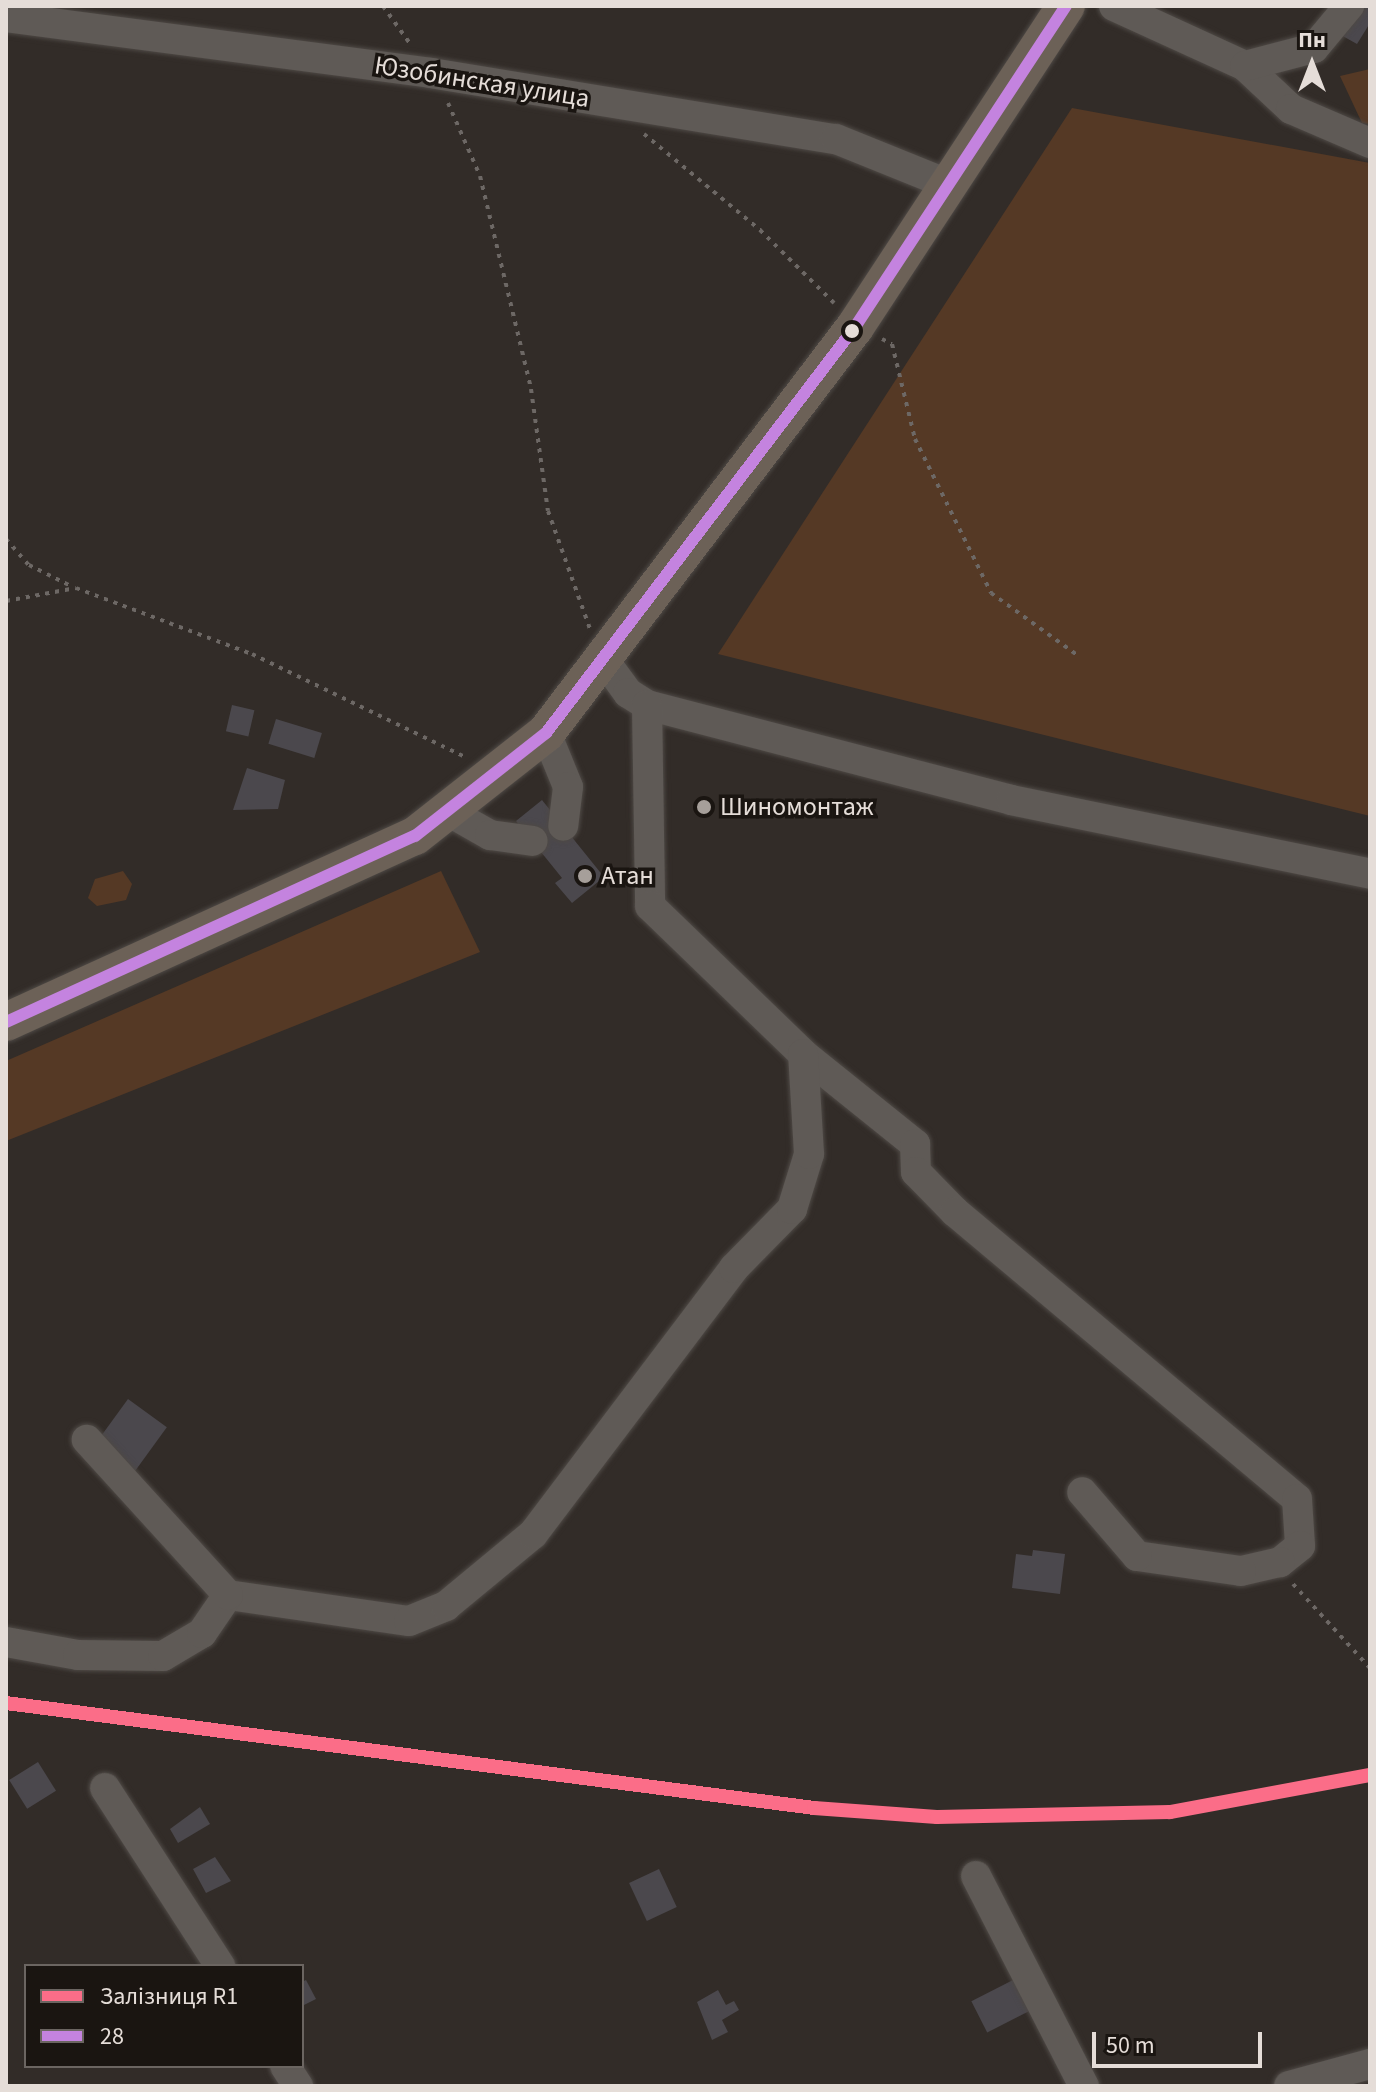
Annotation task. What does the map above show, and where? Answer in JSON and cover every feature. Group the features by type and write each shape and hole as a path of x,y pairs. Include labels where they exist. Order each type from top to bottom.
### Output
{"main road":[{"path":"6,1022 415,836 451,813 546,733 855,327 1066,6"}],"street":[{"path":"1114,6 1245,66 1291,109 1370,143"},
{"path":"1245,66 1314,48 1349,6"},
{"name":"Юзобинская улица","path":"6,17 431,73 836,139 950,185"},
{"path":"604,660 628,693 647,705 1011,800 1370,874"},
{"path":"647,705 650,906 803,1054 915,1144 916,1172 955,1212 1297,1499 1300,1546 1274,1563 1241,1571 1137,1556 1082,1492"},
{"path":"546,733 568,787 563,826"},
{"path":"451,813 490,835 533,841"},
{"path":"87,1440 228,1595 409,1621 446,1606 533,1534 734,1268 792,1209 809,1154 803,1054"},
{"path":"6,1642 78,1655 163,1656 202,1633 228,1595"},
{"path":"105,1788 219,1964"},
{"path":"976,1876 1084,2086"},
{"path":"1289,2086 1323,2082 1370,2064"},
{"path":"286,2068 298,2086"}],"path":[{"path":"383,6 431,73 480,176 531,389 548,511 571,586 604,660"},
{"path":"6,539 29,565 76,588 252,654 499,773"},
{"path":"6,601 76,588"},
{"path":"1274,1563 1370,1668"}],"shaded area":[{"path":"1370,69 1370,124 1362,123 1340,76"},
{"path":"1072,108 1370,163 1370,816 718,654"},
{"path":"123,871 132,884 126,900 97,906 88,898 95,879"},
{"path":"441,871 480,952 6,1141 6,1061"}],"building":[{"path":"1356,6 1370,6 1370,23 1357,44 1339,34"},
{"path":"232,705 254,710 248,736 226,731"},
{"path":"276,719 322,733 314,758 268,744"},
{"path":"247,768 285,780 278,809 233,810"},
{"path":"542,800 604,877 572,903 555,883 562,878 516,821"},
{"path":"128,1399 167,1427 135,1472 96,1443"},
{"path":"1033,1550 1065,1554 1060,1594 1012,1588 1016,1554 1032,1556"},
{"path":"38,1762 56,1791 27,1809 9,1780"},
{"path":"200,1807 210,1824 178,1843 170,1829"},
{"path":"215,1857 231,1881 206,1893 193,1869"},
{"path":"659,1869 677,1907 647,1921 629,1883"},
{"path":"1015,1979 1031,2010 987,2032 971,2001"},
{"path":"304,1981 316,1999 304,2005"},
{"path":"718,1990 726,2005 734,2001 739,2010 722,2020 728,2032 712,2040 697,2002"}],"rail line":[{"name":"R1","path":"6,1703 814,1808 937,1817 1170,1812 1370,1775"}],"transit line":[{"name":"28","path":"6,1022 415,836 546,733 855,327 1066,6"}],"place":[{"name":"Шиномонтаж","path":"704,807"},
{"name":"Атан","path":"585,876"}]}
